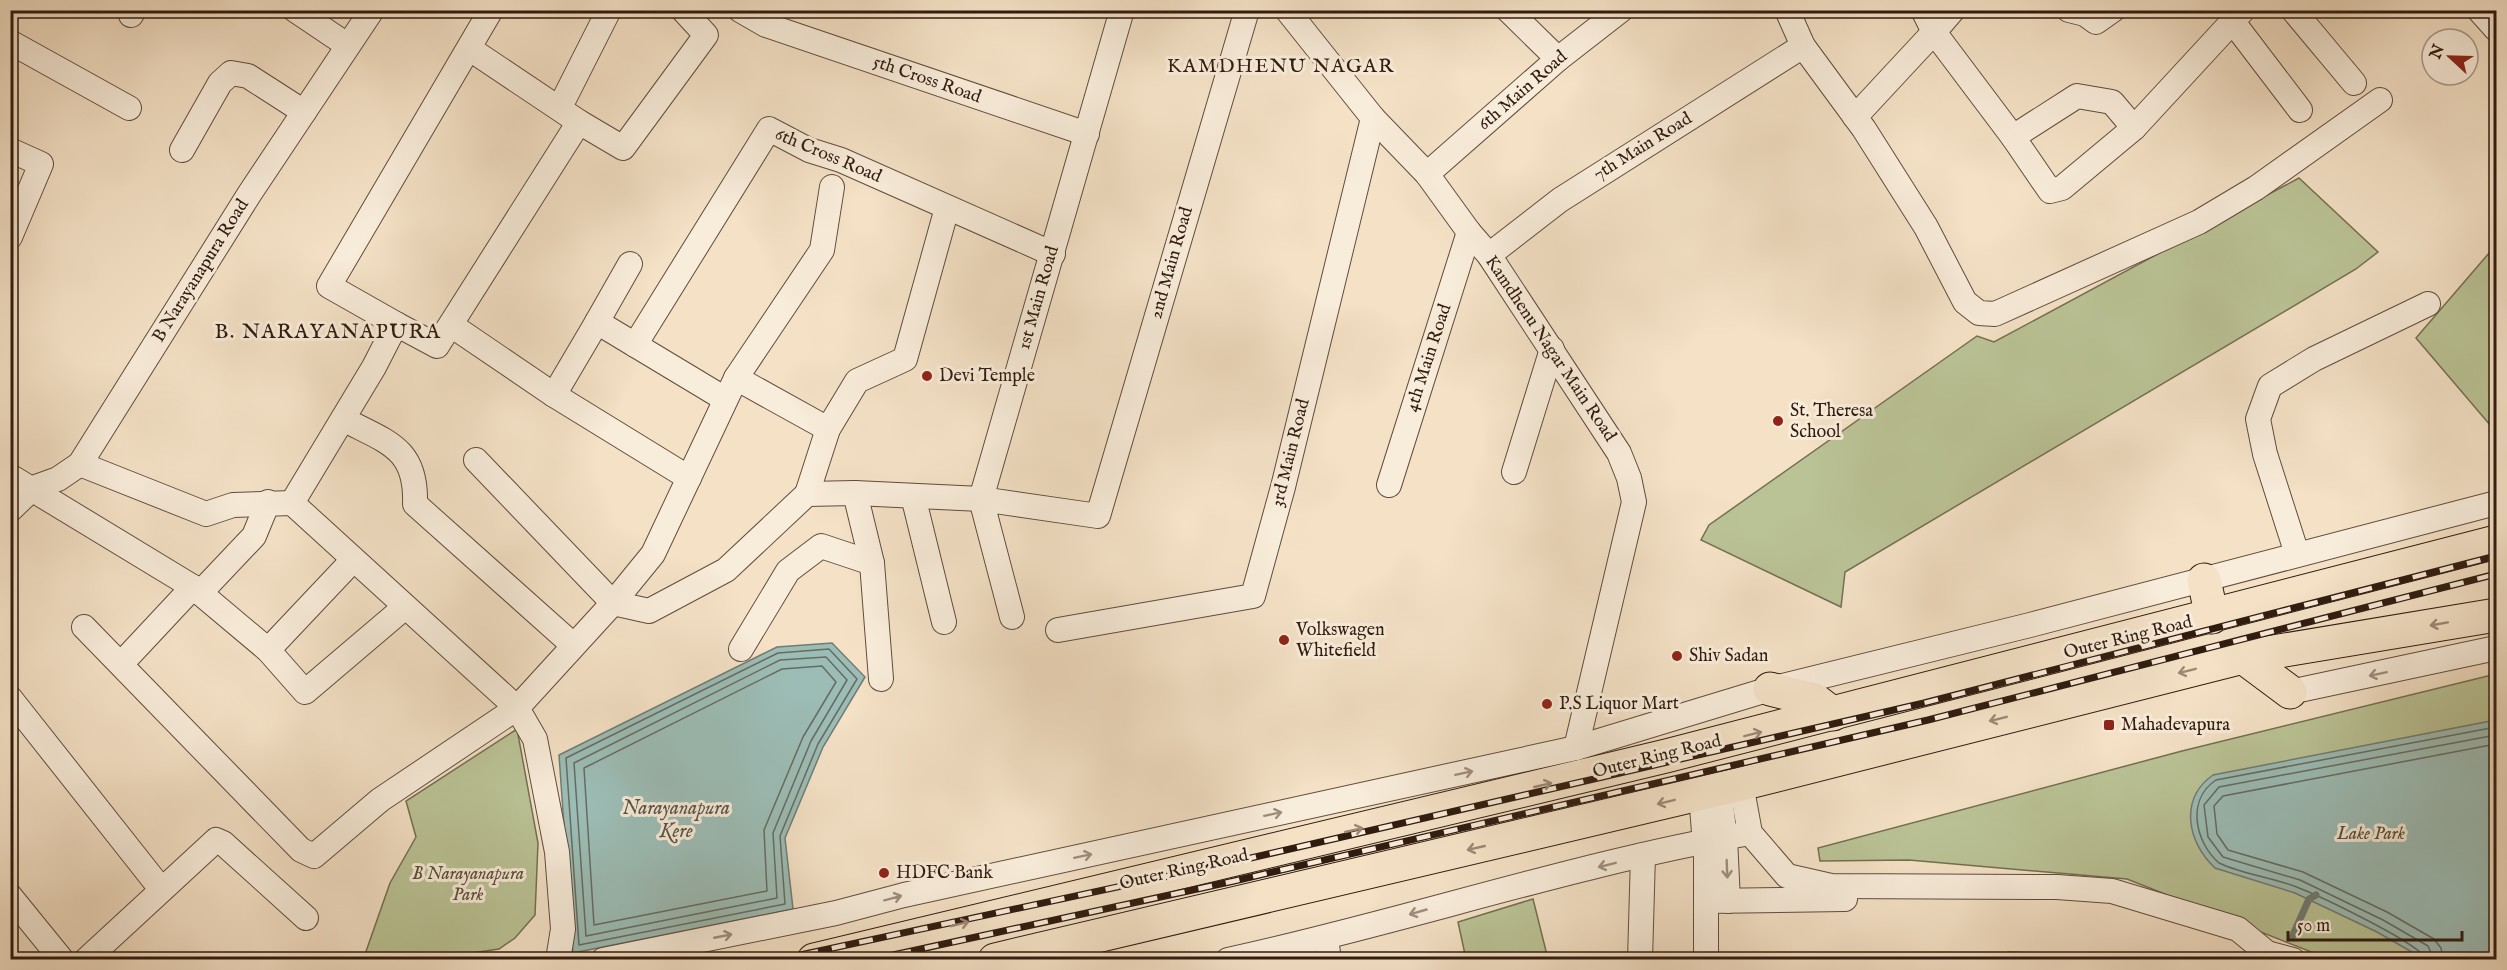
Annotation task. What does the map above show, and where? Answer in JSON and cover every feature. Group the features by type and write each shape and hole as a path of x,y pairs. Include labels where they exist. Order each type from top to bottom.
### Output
{"highway":[{"name":"Outer Ring Road","path":"814,960 1833,714 2496,542"},
{"path":"2204,580 2212,617"},
{"path":"995,960 1720,789 2243,657 2496,615"},
{"path":"2243,657 2290,692"},
{"path":"1770,689 1815,700 1833,714"}],"street":[{"path":"295,10 347,45"},
{"name":"B Narayanapura Road","path":"10,510 33,488 58,479 80,464 347,45 372,10"},
{"path":"491,10 329,286 437,346 579,122"},
{"path":"560,107 609,10"},
{"path":"470,49 560,107 579,122 623,148 706,35 683,10"},
{"name":"5th Cross Road","path":"740,10 766,25 1087,134"},
{"name":"2nd Main Road","path":"981,499 1098,516 1247,10"},
{"name":"Kamdhenu Nagar Main Road","path":"1287,10 1373,118 1427,174 1469,232 1489,255 1619,453 1629,478 1634,502 1576,748"},
{"path":"1508,10 1558,59"},
{"name":"6th Main Road","path":"1427,174 1558,59 1621,10"},
{"path":"1787,10 1803,46 1855,117 1926,227 1965,302 1979,313 1995,314 2199,222 2256,188 2380,100"},
{"path":"1923,10 1934,32 2013,137 2050,191 2062,188 2134,128 2238,16 2300,110"},
{"path":"1855,117 1953,10"},
{"path":"2069,10 2085,14 2096,22 2113,10"},
{"path":"2293,10 2354,84"},
{"path":"2479,10 2496,29"},
{"name":"1st Main Road","path":"981,499 1087,134 1118,12"},
{"path":"10,42 129,108"},
{"name":"7th Main Road","path":"1489,255 1560,200 1803,46"},
{"path":"182,150 220,84 231,73 248,76 304,112"},
{"path":"2013,137 2077,96 2112,102 2134,128"},
{"name":"3rd Main Road","path":"1058,630 1253,596 1283,487 1373,118"},
{"name":"6th Cross Road","path":"635,345 769,129 809,150 841,160 1053,254"},
{"path":"10,150 42,164 10,237"},
{"path":"84,627 301,850 314,856 380,800 518,708 613,603 653,554 736,378 822,250 832,187"},
{"path":"476,460 613,603 649,611 726,570 807,494 828,429 856,381 905,359 947,208"},
{"name":"4th Main Road","path":"1389,484 1469,232"},
{"path":"554,395 630,264"},
{"path":"2297,554 2265,453 2258,418 2270,386 2314,358 2428,304"},
{"path":"597,322 725,399"},
{"path":"292,503 343,419 396,324"},
{"path":"451,325 554,395 689,478"},
{"path":"1514,472 1552,350"},
{"path":"736,378 828,429"},
{"path":"343,419 401,451 410,463 416,504 573,645"},
{"path":"80,464 206,514 233,505 268,502 292,503 518,708 535,739 557,852 563,929 558,960"},
{"path":"10,476 197,590 268,650 305,692 405,606"},
{"path":"807,494 855,493 981,499 1012,617"},
{"path":"855,493 872,563 881,680"},
{"path":"913,496 944,622"},
{"path":"121,664 254,536 268,502"},
{"path":"603,960 836,913 915,893 1576,748 1770,689 2204,580 2496,502"},
{"path":"741,649 788,571 821,546 872,563"},
{"path":"268,650 353,560"},
{"path":"2290,692 2496,648"},
{"path":"10,698 161,889"},
{"path":"1720,789 1750,833 1787,876 1832,886 2057,887 2112,891 2238,929 2266,956 2293,960"},
{"path":"1706,960 1718,901 1715,840 1720,789"},
{"path":"1228,960 1327,949 1503,888 1750,833"},
{"path":"87,960 216,840 223,843 306,918"},
{"path":"1640,960 1643,855"},
{"path":"10,896 62,960"},
{"path":"1718,901 1843,899 1947,903"}],"green space":[{"path":"2299,178 2378,252 2356,269 1845,572 1841,607 1701,540 1709,525 1977,336 1994,342"},
{"path":"2496,245 2496,432 2416,338"},
{"name":"Lake Park","path":"2496,674 2496,959 2329,959 2127,879 1909,860 1820,861 1818,848 2182,751"},
{"name":"B Narayanapura Park","path":"517,729 538,843 535,915 515,938 499,949 430,959 363,960 390,883 416,837 406,801"},
{"path":"1533,899 1548,959 1466,959 1458,922"},
{"path":"2008,952 2081,955 2081,959 2008,959"}],"water":[{"name":"Narayanapura Kere","path":"832,643 865,677 823,747 785,838 793,909 573,953 559,755 777,647"},
{"path":"2496,720 2496,959 2424,959 2377,932 2295,893 2215,868 2198,846 2193,833 2191,808 2202,785 2213,775"}],"waterway":[{"path":"2292,937 2309,899 2316,895"}],"railway":[{"path":"777,960 1229,863 1924,703 2496,556"},
{"path":"870,960 1234,881 1928,720 2496,574"}],"place":[{"name":"Devi Temple","path":"927,376"},
{"name":"St. Theresa School","path":"1778,421"},
{"name":"Volkswagen Whitefield","path":"1284,640"},
{"name":"Shiv Sadan","path":"1677,656"},
{"name":"P.S Liquor Mart","path":"1547,704"},
{"name":"Mahadevapura","path":"2109,725"},
{"name":"HDFC Bank","path":"884,873"}],"district":[{"name":"KAMDHENU NAGAR","path":"1281,66"},
{"name":"B. NARAYANAPURA","path":"328,332"}]}
